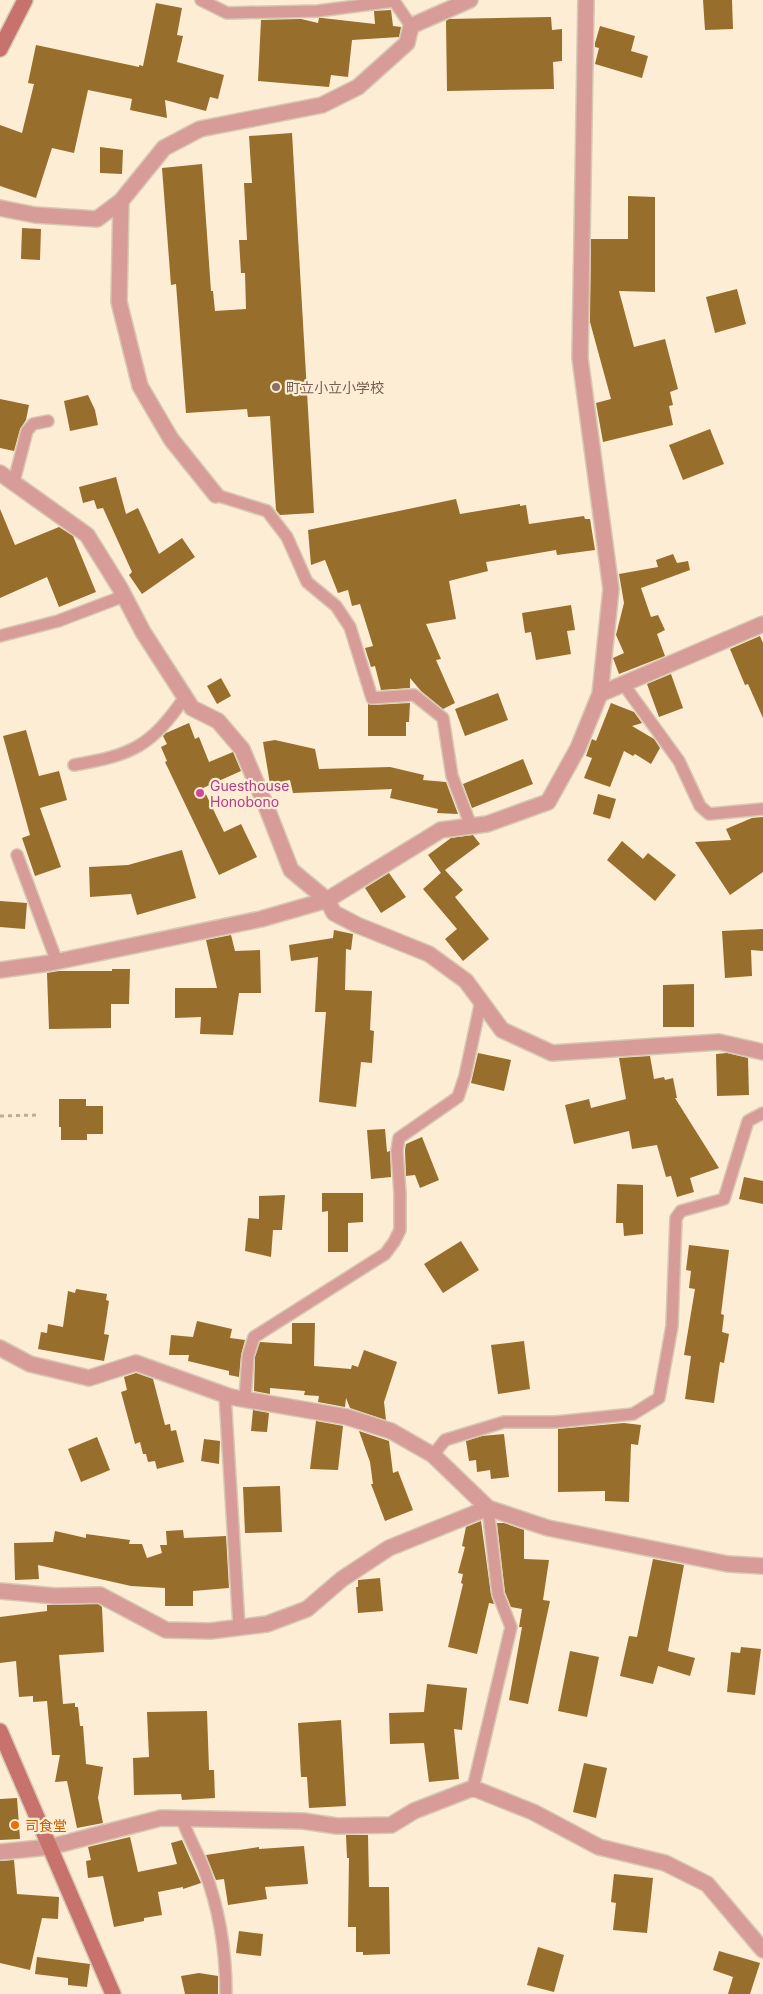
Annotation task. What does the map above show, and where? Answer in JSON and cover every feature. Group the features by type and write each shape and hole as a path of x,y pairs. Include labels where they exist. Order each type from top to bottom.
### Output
{"street":[{"path":"0,49 25,0"},
{"path":"0,208 35,216 97,219 121,201 164,148 200,129 322,105 358,87 407,43 411,26 470,0"},
{"path":"0,970 57,962 260,919 327,900 440,830 487,824 548,802 578,748 600,694 612,590 580,358 586,0"},
{"path":"121,201 119,302 140,386 172,439 216,495"},
{"path":"0,473 14,481 87,535 124,596 143,632 192,708 218,721 242,749 290,870 327,900 334,913 357,925 429,954 466,981 502,1030 552,1053 719,1042 763,1052"},
{"path":"600,694 763,624"},
{"path":"0,1348 30,1364 88,1378 136,1363 225,1395 347,1417 391,1431 433,1455 488,1508 548,1528 728,1564 763,1566"},
{"path":"0,1591 55,1596 100,1595 166,1630 210,1631 267,1624 307,1609 342,1579 389,1548 488,1508"},
{"path":"0,1731 113,1994"},
{"path":"0,1852 50,1847 161,1818 304,1820 337,1826 392,1825 414,1811 473,1788 533,1812 599,1847 665,1863 707,1884 763,1950"}],"lane":[{"path":"201,0 227,13 318,11 394,0 411,26"},
{"path":"14,481 27,431 33,424 48,421"},
{"path":"216,495 267,510 288,537 307,582 336,606 350,627 372,698 414,695 443,718 452,776 471,826"},
{"path":"0,636 58,621 124,596"},
{"path":"624,685 679,761 700,806 709,814 763,809"},
{"path":"74,765 117,756 135,748 160,730 185,697"},
{"path":"17,855 57,962"},
{"path":"245,1400 248,1356 254,1337 385,1254 394,1242 400,1230 397,1150 399,1138 458,1097 465,1076 481,1001"},
{"path":"433,1455 445,1440 504,1422 556,1422 633,1414 659,1398 672,1326 676,1218 681,1211 724,1199 748,1121 763,1114"},
{"path":"225,1395 239,1628"},
{"path":"473,1788 511,1626 498,1594 488,1508"},
{"path":"182,1818 213,1897 224,1950 226,1994"}],"path":[{"path":"0,1116 38,1114"}],"building":[{"path":"703,0 732,0 733,29 705,30"},
{"path":"156,3 182,8 177,35 183,36 177,62 224,75 218,99 210,97 206,111 165,100 167,118 130,110 132,99 88,90 74,153 52,148 36,198 0,186 0,125 22,133 34,84 28,83 36,45 139,67 139,65 143,66"},
{"path":"391,10 393,26 401,27 399,37 352,40 348,77 331,75 329,87 258,81 261,20 301,19 318,23 319,18 322,18 375,24 374,11"},
{"path":"551,17 552,30 562,29 562,61 553,62 554,89 447,91 446,21 449,19"},
{"path":"600,26 635,36 631,51 648,56 642,78 595,64 599,48 595,47 595,43"},
{"path":"292,133 314,513 280,515 276,510 270,416 248,417 247,409 186,413 176,284 171,285 162,168 202,164 211,291 213,291 215,311 246,309 245,273 241,273 239,240 247,240 244,183 252,183 249,136"},
{"path":"100,147 123,150 122,174 100,173"},
{"path":"628,196 655,197 655,292 619,291 634,347 665,339 678,389 670,392 673,405 669,406 673,425 603,442 596,403 611,399 590,322 591,239 628,239"},
{"path":"22,228 41,229 40,260 21,259"},
{"path":"737,289 746,324 715,333 706,297"},
{"path":"88,395 95,410 98,425 70,431 64,401"},
{"path":"0,399 29,405 26,420 20,429 14,451 0,448"},
{"path":"710,429 724,464 683,480 669,445"},
{"path":"116,477 126,514 138,508 159,554 182,538 195,557 142,594 129,575 132,572 103,508 97,509 94,500 83,503 79,487"},
{"path":"456,499 460,514 520,504 520,506 526,505 529,524 584,516 585,519 590,519 595,550 557,555 556,550 486,562 488,571 449,581 456,619 426,624 441,659 436,660 455,703 443,709 421,691 410,678 410,688 381,690 375,666 371,667 365,648 373,646 360,604 352,606 348,590 338,593 325,560 311,565 308,530"},
{"path":"0,509 15,545 59,527 73,536 96,592 59,607 47,577 0,598"},
{"path":"673,554 677,563 688,561 690,570 641,588 651,617 658,615 665,630 657,634 665,656 619,674 613,658 624,653 616,635 624,603 619,574 658,567 656,560"},
{"path":"571,605 575,630 567,631 571,654 536,660 531,632 525,633 522,613"},
{"path":"760,636 763,643 763,718 748,684 745,685 730,649"},
{"path":"671,674 683,708 659,717 647,684"},
{"path":"221,678 231,696 217,704 207,686"},
{"path":"498,693 508,720 465,736 455,709"},
{"path":"410,703 409,722 406,722 406,736 368,736 368,704"},
{"path":"611,703 634,712 642,723 632,726 654,739 660,748 651,764 635,754 633,756 624,751 610,787 584,778 592,758 586,756 592,739 596,741"},
{"path":"189,723 195,739 199,737 209,762 233,752 241,771 203,788 224,832 241,824 257,857 219,875 165,762 167,761 161,747 167,744 163,736 166,733"},
{"path":"26,730 39,776 59,771 67,800 40,808 61,867 35,876 22,838 30,835 3,736"},
{"path":"275,740 315,749 319,769 390,767 424,775 423,780 446,782 458,814 437,813 438,809 390,798 392,789 293,793 290,780 270,784 263,742"},
{"path":"523,759 533,784 472,808 463,784"},
{"path":"598,794 616,799 610,819 593,814"},
{"path":"763,817 763,872 730,895 695,842 731,840 726,829 752,818"},
{"path":"473,835 480,844 445,870 463,890 455,897 489,939 463,961 445,939 457,929 423,889 441,873 428,855 451,838"},
{"path":"622,841 643,859 648,853 676,875 655,901 607,860"},
{"path":"182,850 196,898 137,915 131,894 90,897 89,867 128,865"},
{"path":"389,873 406,897 381,913 365,888"},
{"path":"0,901 27,903 25,929 0,927"},
{"path":"763,929 763,951 751,950 752,976 725,978 722,931"},
{"path":"334,930 353,934 351,950 346,949 345,990 372,991 370,1030 374,1031 372,1063 361,1062 356,1107 319,1102 326,1012 315,1012 318,957 291,961 289,945 333,938"},
{"path":"231,935 235,951 260,950 261,993 239,993 233,1035 200,1034 201,1017 175,1018 175,988 217,988 206,940"},
{"path":"112,969 130,969 129,1004 111,1004 111,1028 49,1029 47,973 59,971 112,971"},
{"path":"694,984 694,1027 663,1027 663,985"},
{"path":"478,1053 511,1060 504,1091 471,1083"},
{"path":"727,1053 748,1058 749,1095 717,1096 716,1054"},
{"path":"650,1056 654,1079 664,1077 665,1080 673,1078 677,1098 675,1098 719,1168 690,1178 694,1192 677,1197 671,1176 666,1177 657,1145 632,1149 629,1131 574,1144 565,1105 589,1099 591,1108 626,1099 619,1058"},
{"path":"59,1099 86,1099 86,1106 103,1106 103,1134 87,1134 87,1140 61,1140"},
{"path":"385,1129 387,1152 390,1151 391,1177 371,1179 367,1130"},
{"path":"422,1137 439,1180 420,1188 415,1175 406,1176 405,1150 406,1144"},
{"path":"744,1177 763,1181 763,1204 739,1199"},
{"path":"617,1184 643,1185 643,1234 624,1236 623,1223 616,1223"},
{"path":"322,1193 363,1193 363,1222 348,1223 348,1252 328,1252 328,1211 322,1212"},
{"path":"285,1195 282,1230 273,1230 271,1257 245,1251 248,1218 259,1219 259,1196"},
{"path":"461,1241 479,1270 443,1293 424,1264"},
{"path":"689,1245 729,1250 721,1314 724,1315 722,1332 729,1334 724,1363 720,1362 714,1403 685,1399 691,1356 684,1355 695,1289 689,1288 691,1271 686,1270"},
{"path":"76,1289 107,1294 106,1300 109,1301 104,1334 109,1335 104,1361 38,1349 41,1332 47,1333 48,1324 63,1327 68,1291 75,1293"},
{"path":"197,1321 232,1329 230,1338 245,1340 241,1355 239,1377 229,1375 229,1371 188,1361 189,1355 169,1355 171,1335 193,1337"},
{"path":"292,1323 315,1323 314,1366 351,1369 352,1365 358,1367 364,1350 397,1362 384,1402 386,1420 350,1408 346,1398 345,1407 318,1402 319,1396 304,1395 305,1391 270,1388 270,1394 254,1391 255,1357 260,1342 292,1344"},
{"path":"524,1341 530,1389 498,1394 491,1345"},
{"path":"136,1373 153,1379 165,1425 170,1424 171,1431 176,1430 184,1462 157,1469 155,1461 148,1462 146,1454 143,1454 140,1442 135,1444 121,1392 127,1390 124,1377"},
{"path":"253,1410 269,1413 267,1432 251,1431"},
{"path":"316,1421 343,1426 338,1470 310,1469"},
{"path":"624,1423 641,1425 638,1445 631,1444 629,1502 605,1501 605,1491 558,1492 558,1429"},
{"path":"359,1431 389,1441 393,1473 398,1471 413,1510 385,1521 371,1484 373,1484 370,1462"},
{"path":"504,1434 509,1477 491,1479 490,1470 477,1472 476,1460 469,1461 466,1441 482,1436"},
{"path":"97,1437 110,1470 81,1482 68,1449"},
{"path":"204,1439 220,1441 219,1464 201,1461"},
{"path":"280,1486 282,1532 245,1533 243,1487"},
{"path":"481,1521 491,1595 494,1604 489,1603 477,1654 448,1647 463,1584 461,1583 463,1574 458,1573 465,1547 462,1546 466,1527"},
{"path":"497,1523 504,1523 524,1530 524,1559 549,1560 543,1600 550,1601 528,1704 509,1700 522,1627 519,1627 522,1609 511,1607 505,1592"},
{"path":"183,1530 184,1538 226,1536 229,1588 193,1591 193,1606 165,1606 165,1588 131,1586 38,1565 39,1579 15,1580 14,1543 53,1542 55,1531 86,1538 86,1534 130,1540 129,1544 142,1544 147,1558 162,1553 160,1545 167,1545 166,1531"},
{"path":"653,1559 684,1565 668,1651 695,1658 690,1676 658,1666 653,1684 620,1676 629,1636 637,1637"},
{"path":"380,1578 383,1611 358,1613 356,1587 358,1587 358,1580"},
{"path":"98,1604 102,1607 104,1652 59,1655 63,1704 75,1703 75,1707 78,1707 80,1726 83,1726 86,1764 103,1767 98,1798 103,1823 77,1828 67,1781 55,1782 60,1755 52,1755 47,1701 33,1702 33,1696 19,1697 16,1661 0,1663 0,1617 47,1611 47,1605"},
{"path":"741,1647 761,1649 755,1695 727,1692 731,1652 740,1653"},
{"path":"570,1651 599,1657 587,1717 558,1711"},
{"path":"427,1684 467,1688 462,1730 454,1729 459,1779 429,1782 424,1743 390,1744 389,1713 424,1712"},
{"path":"207,1711 209,1770 214,1770 215,1798 182,1800 181,1794 134,1795 133,1758 149,1757 147,1712"},
{"path":"341,1720 346,1806 309,1808 307,1777 301,1777 298,1723"},
{"path":"584,1763 607,1768 596,1818 573,1812"},
{"path":"17,1798 20,1839 0,1840 0,1799"},
{"path":"346,1835 368,1835 369,1887 389,1887 390,1954 363,1955 363,1952 356,1952 356,1927 348,1927 349,1858 347,1858"},
{"path":"130,1837 138,1872 177,1864 171,1843 182,1840 201,1883 183,1889 183,1887 158,1892 162,1915 114,1927 103,1876 88,1878 86,1861 91,1860 88,1847"},
{"path":"304,1846 308,1884 265,1887 267,1899 228,1905 224,1879 216,1880 206,1855 259,1847 259,1849"},
{"path":"14,1860 17,1894 59,1897 58,1919 42,1918 30,1970 0,1963 0,1861"},
{"path":"614,1874 653,1878 647,1933 613,1930 616,1903 611,1902"},
{"path":"239,1931 263,1934 261,1956 236,1953"},
{"path":"538,1947 564,1955 554,1992 527,1985"},
{"path":"719,1951 760,1963 750,1994 728,1994 733,1977 713,1970"},
{"path":"37,1957 90,1964 87,1987 68,1985 68,1978 35,1974"},
{"path":"199,1973 218,1976 218,1994 185,1994 181,1976"}],"place":[{"name":"町立小立小学校","path":"276,387"},
{"name":"Guesthouse Honobono","path":"200,793"},
{"name":"司食堂","path":"15,1825"}]}
